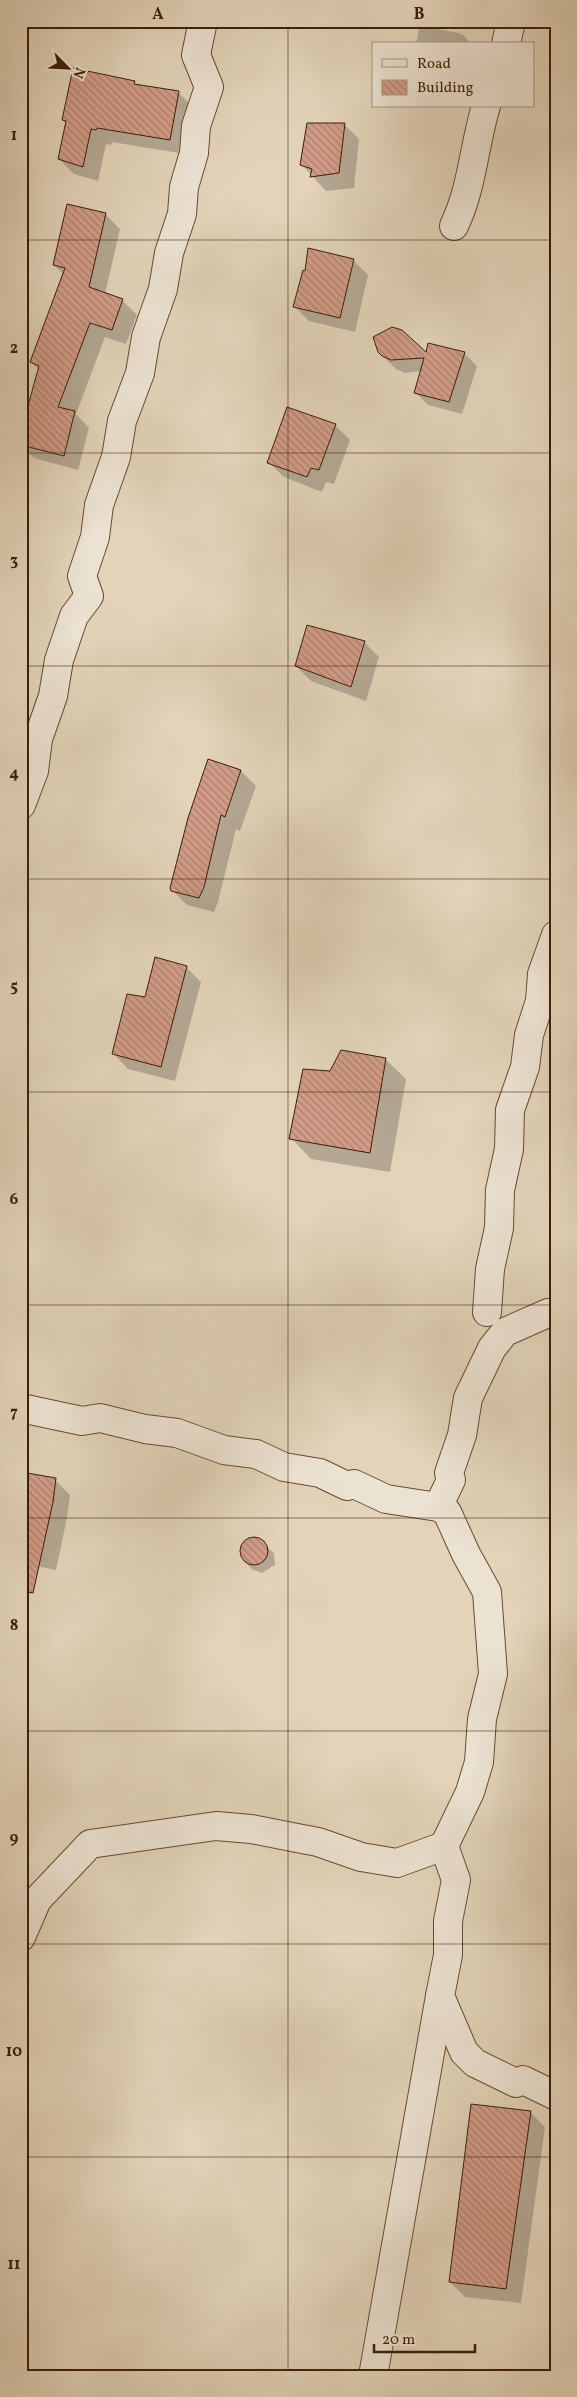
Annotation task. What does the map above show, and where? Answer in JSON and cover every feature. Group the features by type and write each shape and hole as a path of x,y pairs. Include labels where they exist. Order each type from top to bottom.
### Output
{"street":[{"path":"21,805 34,771 38,739 53,696 59,660 74,616 89,596 82,576 95,537 99,505 116,457 122,421 140,373 146,337 163,289 169,253 182,214 184,187 194,153 196,126 209,87 196,55 202,21"},
{"path":"506,42 511,21"},
{"path":"454,226 462,208 478,131 485,108"},
{"path":"486,1312 490,1269 499,1228 500,1190 509,1149 510,1110 525,1067 529,1036 540,1002 542,974 556,935"},
{"path":"438,1507 451,1480 448,1473 462,1435 468,1398 492,1348 505,1332 548,1313 556,1313"},
{"path":"21,1408 82,1421 100,1418 145,1429 177,1433 224,1450 256,1454 284,1467 320,1473 347,1486 354,1484 386,1499 438,1507 447,1512 466,1554 487,1592 493,1651 493,1674 482,1719 479,1762 470,1792 444,1846 397,1863 361,1857 318,1842 251,1829 216,1826 90,1844 37,1900 21,1937"},
{"path":"373,2376 448,1955 448,1921 456,1880 444,1846"},
{"path":"440,1996 464,2052 475,2063 516,2083 523,2080 556,2096"}],"building":[{"path":"73,68 135,81 134,84 179,91 170,140 97,128 96,130 91,129 83,167 58,159 66,121 62,120"},
{"path":"307,123 345,123 339,173 310,177 312,169 300,165"},
{"path":"67,204 106,213 89,287 123,299 112,330 90,323 58,407 75,411 64,456 21,445 21,431 39,366 30,362 65,268 53,265"},
{"path":"308,248 354,259 340,318 293,307 303,270 305,271"},
{"path":"392,327 402,330 426,352 428,343 465,352 449,402 414,393 424,358 391,360 378,352 373,337"},
{"path":"287,407 336,424 319,470 311,468 307,477 267,463"},
{"path":"307,625 365,641 351,687 295,666"},
{"path":"208,759 241,770 225,817 221,815 204,887 199,898 171,891 170,888 188,818"},
{"path":"155,957 187,966 161,1067 112,1054 127,994 145,997"},
{"path":"341,1050 386,1058 370,1153 289,1139 303,1069 330,1071"},
{"path":"21,1472 56,1478 53,1502 33,1593 21,1591"},
{"path":"254,1537 264,1541 268,1551 264,1561 254,1565 244,1561 240,1551 244,1541"},
{"path":"471,2104 531,2111 506,2289 449,2282"}]}
